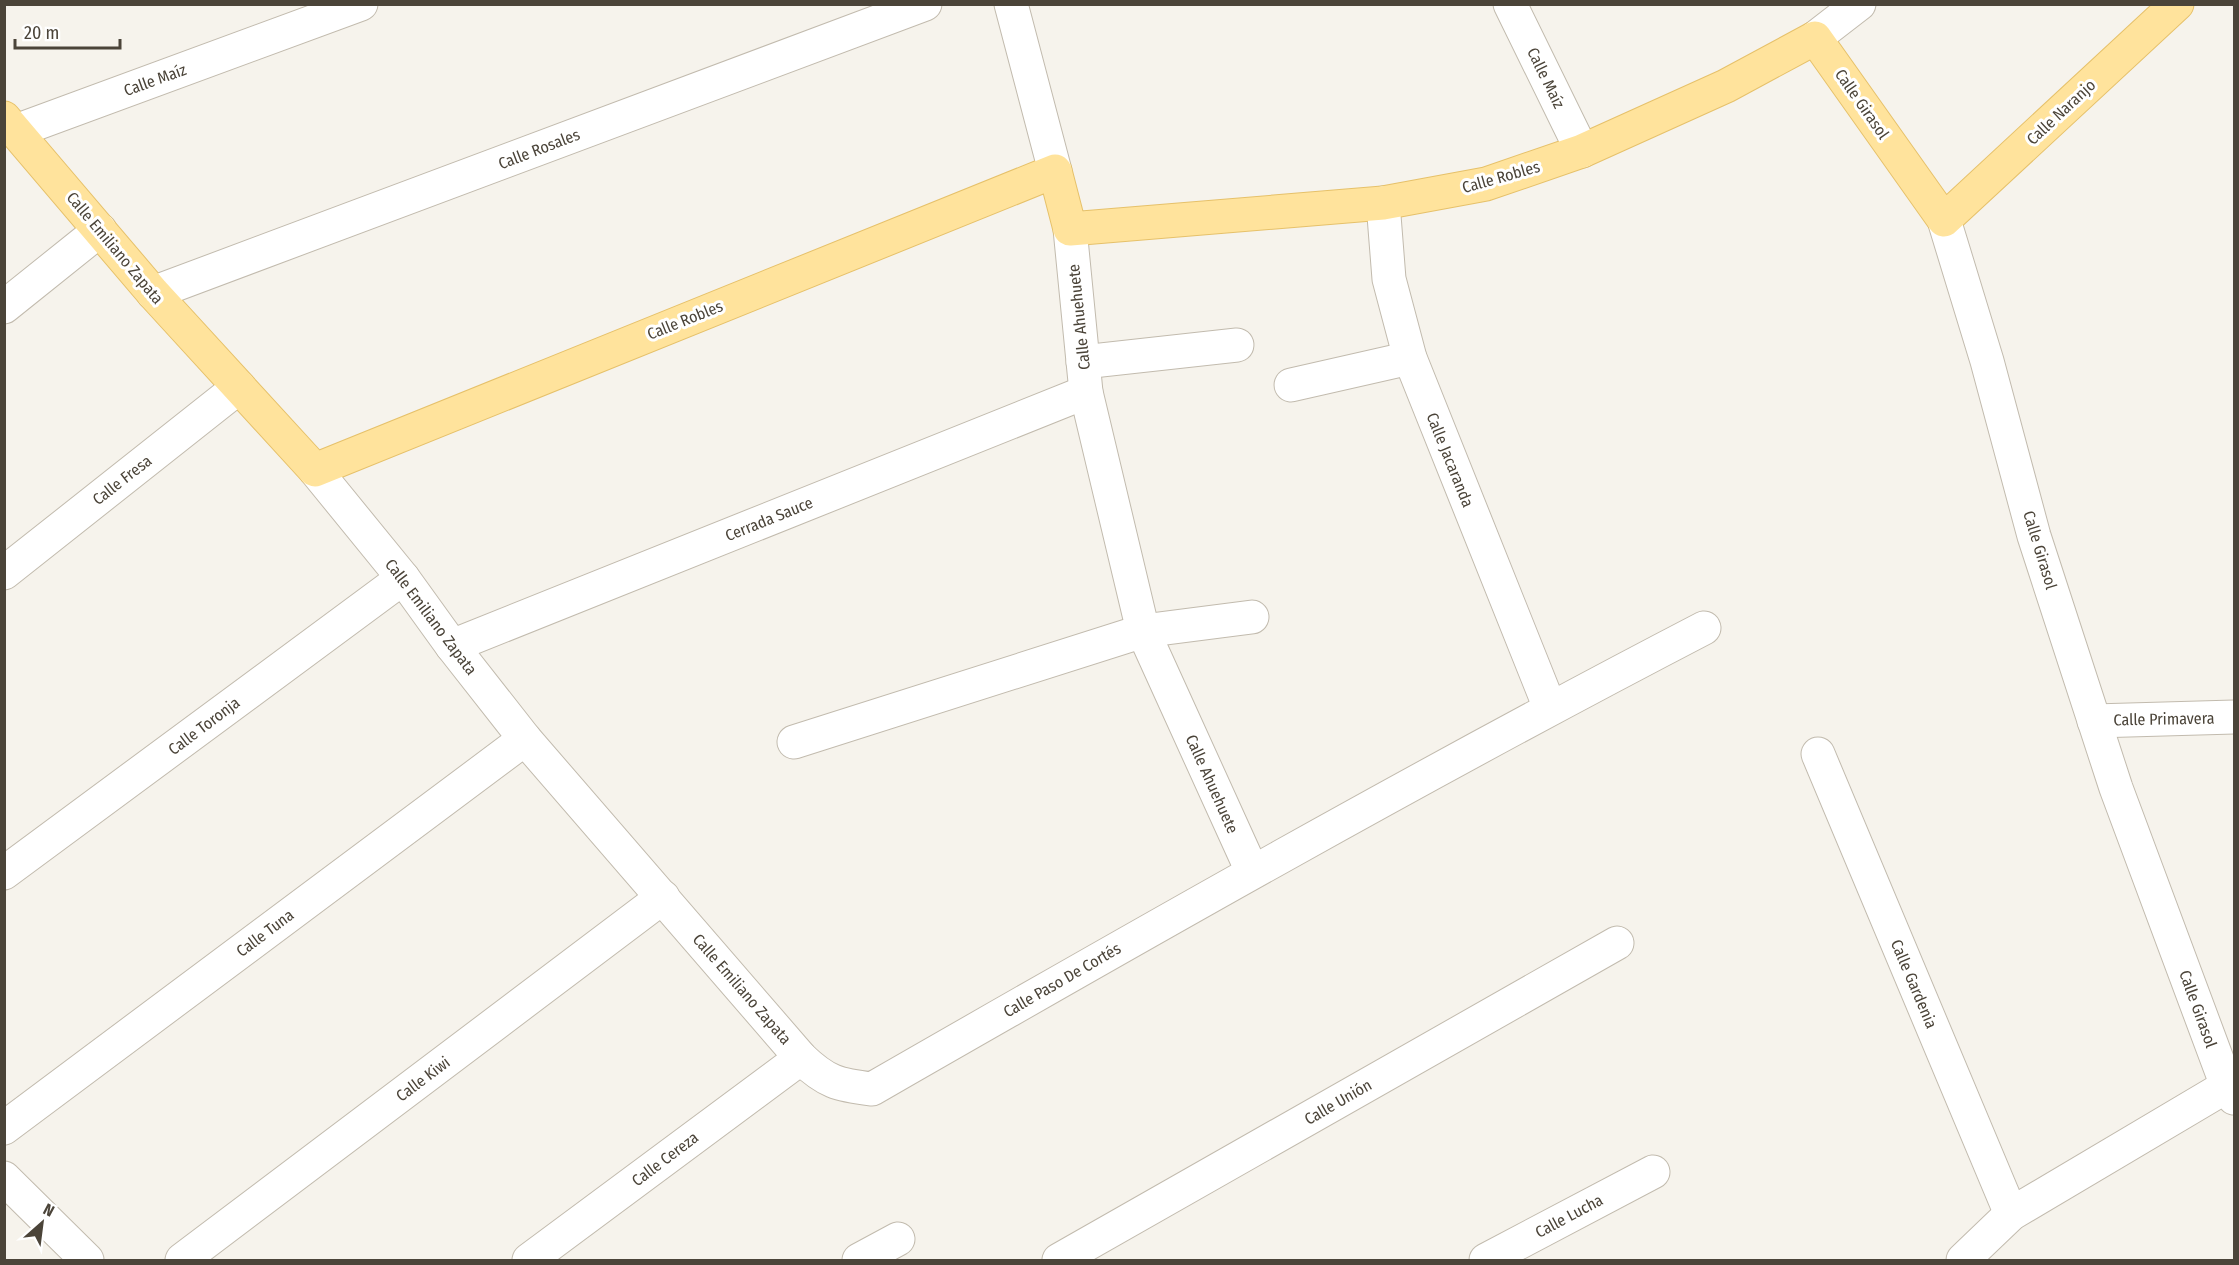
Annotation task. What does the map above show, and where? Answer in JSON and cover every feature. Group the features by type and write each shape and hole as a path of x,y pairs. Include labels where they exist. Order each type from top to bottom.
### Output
{"main road":[{"name":"Calle Naranjo","path":"1944,220 2177,4"},
{"name":"Calle Robles","path":"1070,229 1383,203 1486,184 1582,151 1726,86 1815,38"},
{"name":"Calle Girasol","path":"1815,38 1944,220"},
{"name":"Calle Emiliano Zapata","path":"10,124 153,293 315,470"},
{"name":"Calle Ahuehuete","path":"1055,171 1070,229"},
{"name":"Calle Robles","path":"315,470 1055,171"}],"street":[{"name":"Calle Maíz","path":"10,124 361,4"},
{"name":"Calle Rosales","path":"153,293 925,4"},
{"name":"Calle Ahuehuete","path":"1011,4 1055,171"},
{"name":"Calle Maíz","path":"1510,4 1582,151"},
{"name":"Calle Robles","path":"1815,38 1859,4"},
{"name":"Calle Jacaranda","path":"1383,203 1389,279 1410,358 1550,708"},
{"name":"Calle Girasol","path":"1944,220 1987,361 2034,536 2116,788 2231,1092 2011,1214 1964,1260"},
{"name":"Calle Ahuehuete","path":"1070,229 1084,377 1143,631 1252,872"},
{"path":"4,308 100,230"},
{"name":"Cerrada Sauce","path":"452,646 1084,377 1237,345"},
{"path":"1291,385 1410,358"},
{"name":"Calle Fresa","path":"4,573 239,387"},
{"name":"Calle Emiliano Zapata","path":"315,470 403,578 452,646 525,739 801,1058 819,1075 842,1086 872,1089"},
{"name":"Calle Toronja","path":"4,873 403,578"},
{"path":"794,742 1143,631 1252,617"},
{"name":"Calle Paso De Cortés","path":"872,1089 1252,872 1550,708 1704,628"},
{"name":"Calle Primavera","path":"2094,720 2235,717"},
{"name":"Calle Tuna","path":"4,1128 525,739"},
{"name":"Calle Gardenia","path":"1818,754 2011,1214"},
{"name":"Calle Kiwi","path":"182,1260 663,897"},
{"name":"Calle Unión","path":"1059,1260 1617,943"},
{"name":"Calle Cereza","path":"529,1260 801,1058"},
{"name":"Calle Lucha","path":"1486,1260 1653,1172"},
{"path":"4,1178 87,1260"},
{"path":"860,1260 898,1239"}]}
